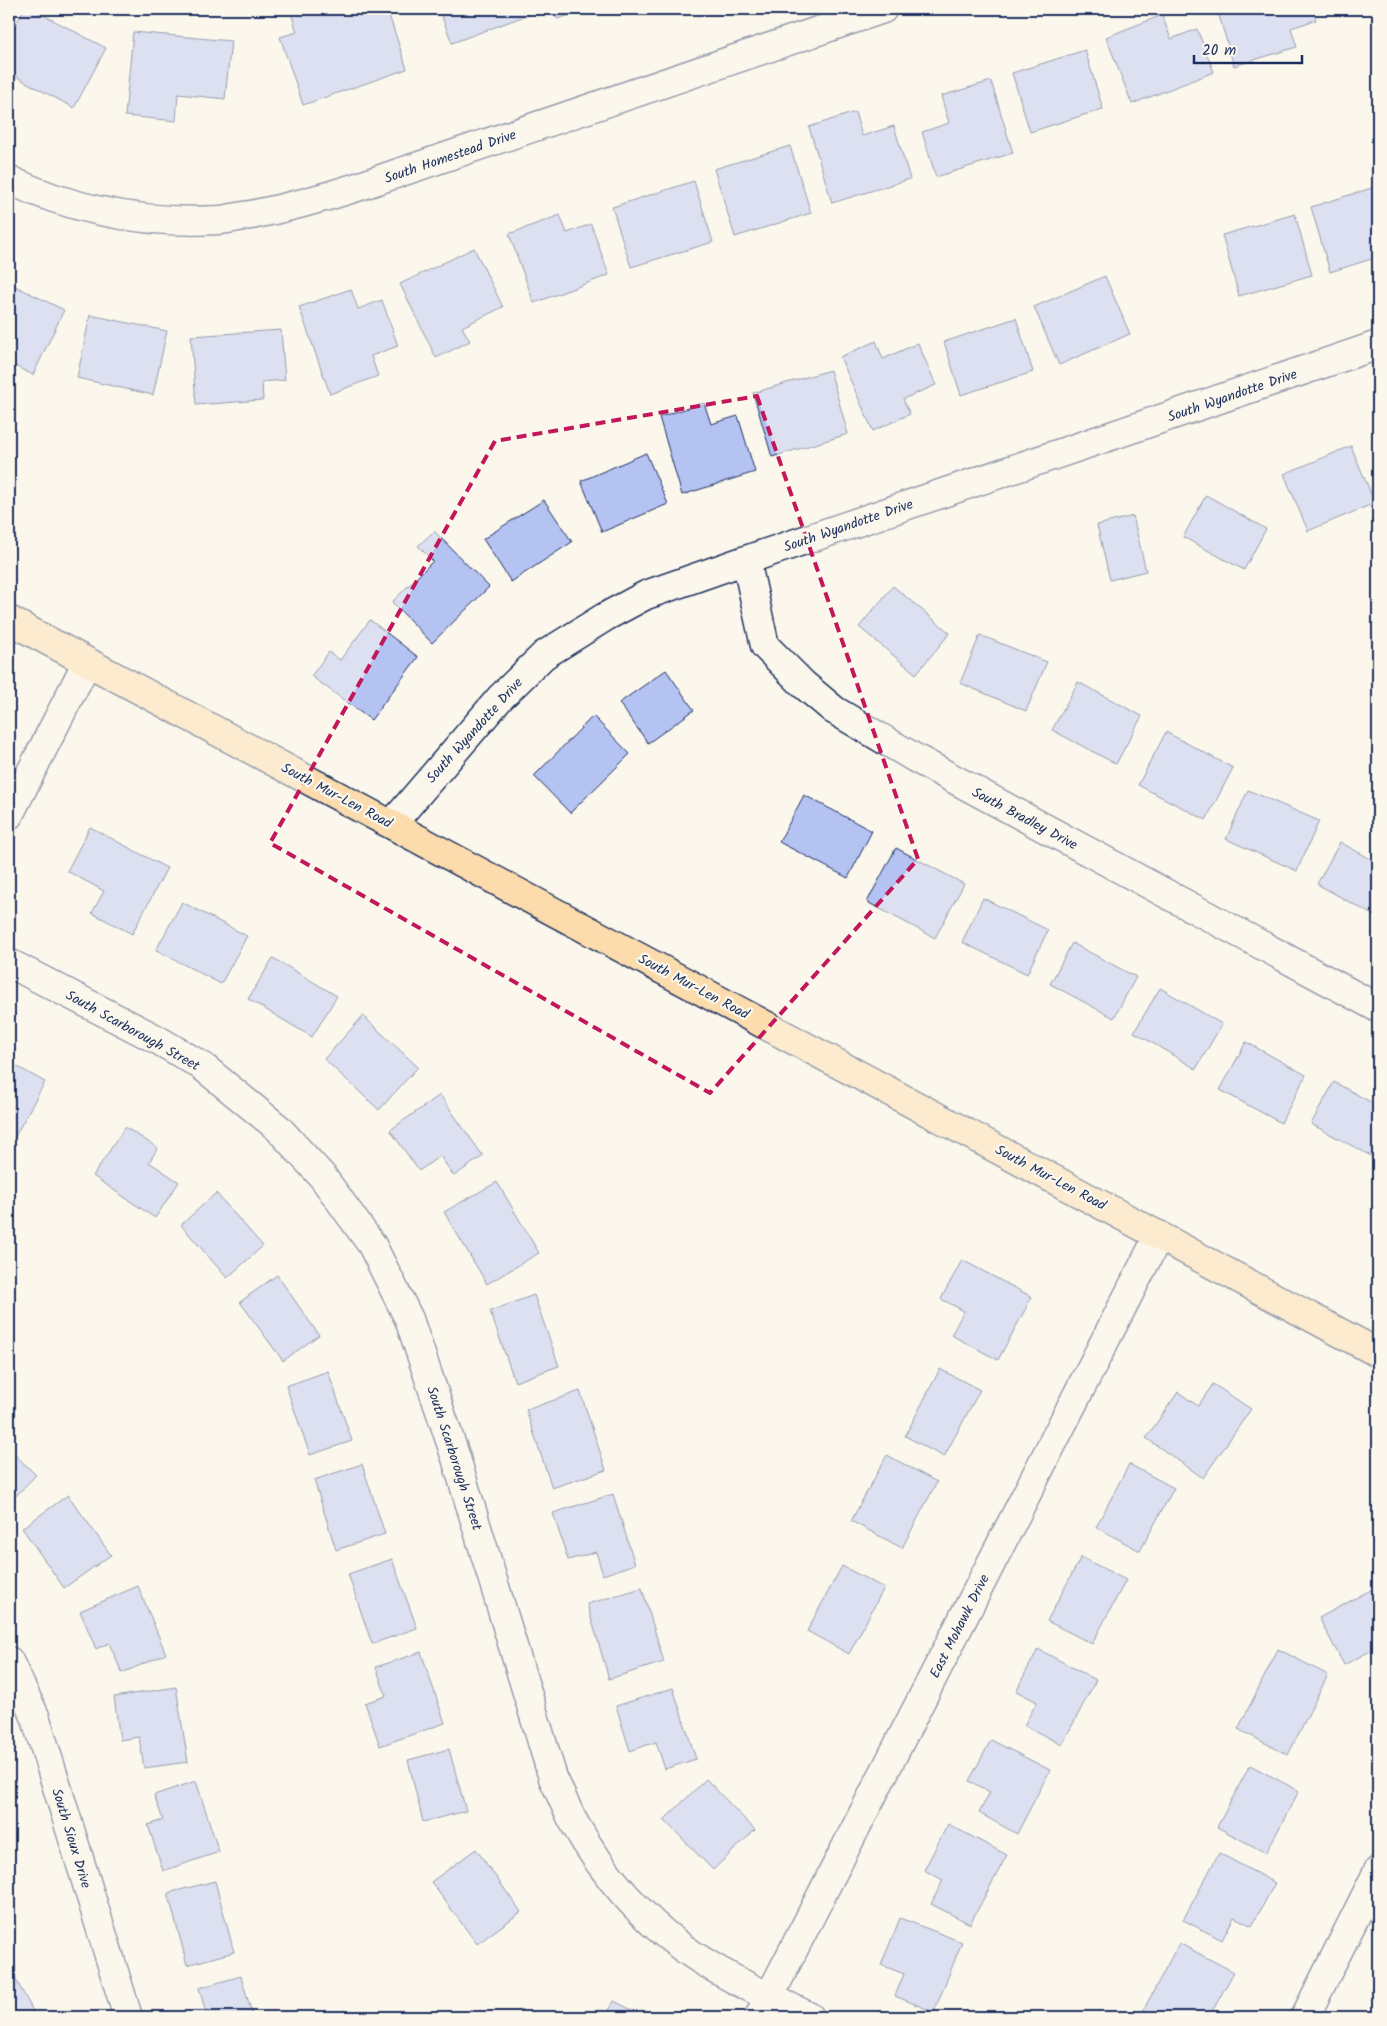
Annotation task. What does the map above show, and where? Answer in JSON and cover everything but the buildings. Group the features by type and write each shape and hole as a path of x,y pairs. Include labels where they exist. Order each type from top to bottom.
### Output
{"main road":[{"name":"South Mur-Len Road","path":"9,620 1378,1353"}],"street":[{"name":"South Homestead Drive","path":"9,180 32,191 95,211 164,221 222,220 292,207 354,188 882,9"},
{"name":"South Wyandotte Drive","path":"392,824 500,698 544,655 605,616 646,595 1378,345"},
{"name":"South Bradley Drive","path":"746,560 765,646 803,684 834,710 915,758 1378,1008"},
{"path":"9,815 87,662"},
{"name":"South Scarborough Street","path":"9,963 158,1040 202,1066 278,1128 322,1176 372,1245 409,1319 455,1455 554,1778 576,1826 611,1878 644,1915 684,1948 726,1975 764,2007 810,2017"},
{"name":"East Mohawk Drive","path":"764,2007 1159,1235"},
{"name":"South Sioux Drive","path":"9,1661 35,1716 128,2017"},
{"path":"1305,2017 1378,1871"}],"highlighted area":[{"path":"757,396 918,859 710,1093 270,843 495,441"}]}
